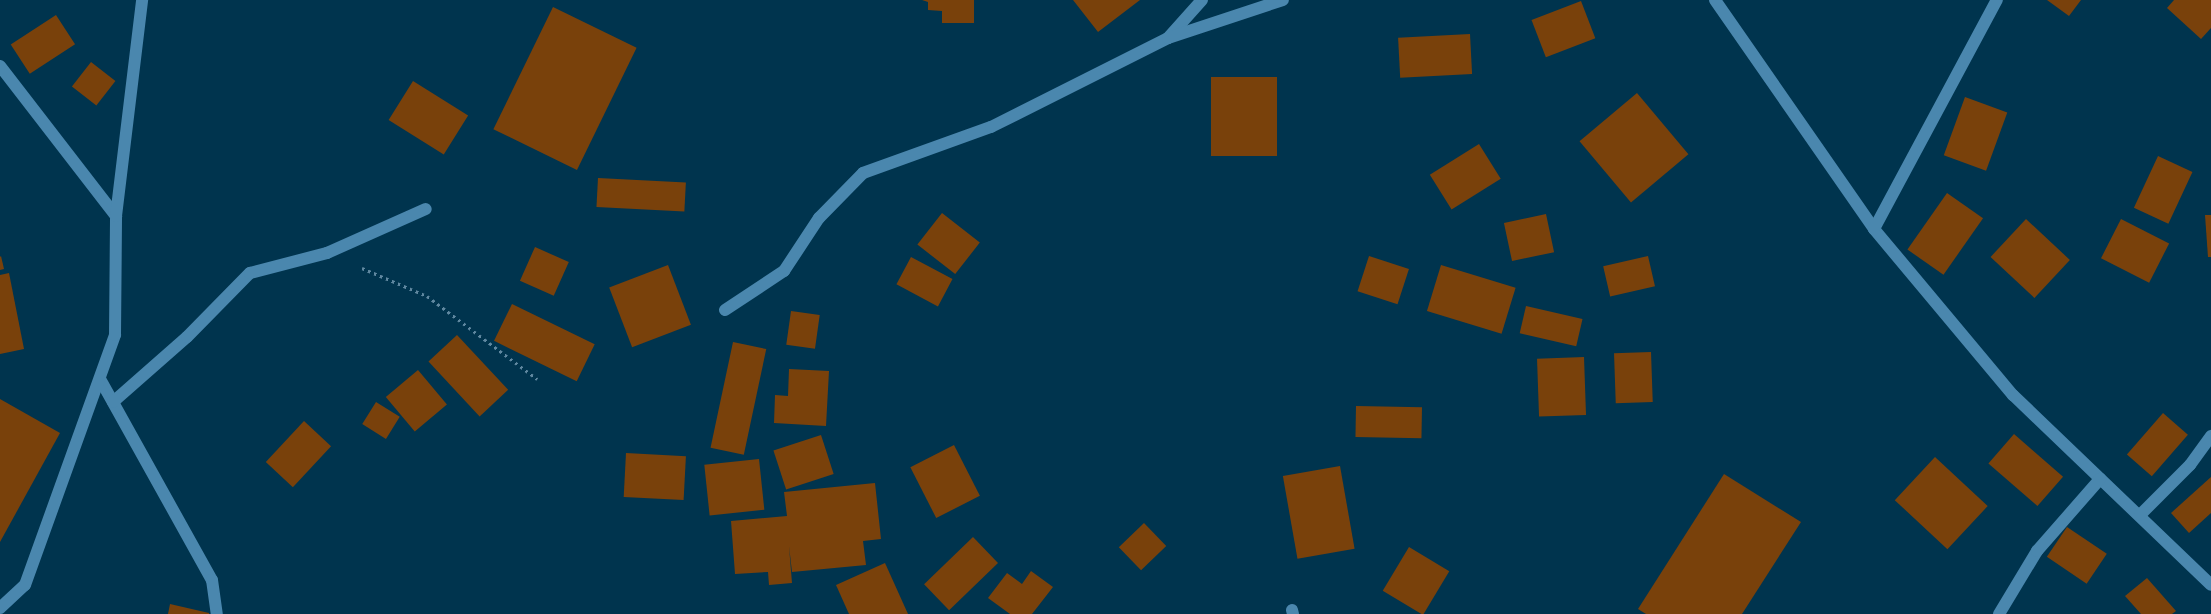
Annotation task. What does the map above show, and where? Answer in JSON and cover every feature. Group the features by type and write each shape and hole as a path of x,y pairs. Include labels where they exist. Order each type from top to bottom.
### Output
{"street":[{"path":"0,608 25,585 115,335 116,216 142,0"},
{"path":"1168,38 1202,0"},
{"path":"725,310 784,271 820,218 863,173 991,126 1168,38 1283,0"},
{"path":"1715,0 1874,229 2013,395 2211,585"},
{"path":"1874,229 1997,0"},
{"path":"0,66 116,216"},
{"path":"113,402 187,337 250,273 327,252 426,209"},
{"path":"100,379 212,580 217,614"},
{"path":"2140,515 2190,464 2211,436"},
{"path":"1999,614 2037,551 2100,479"}],"path":[{"path":"327,252 427,296 537,379"}],"building":[{"path":"922,0 974,0 974,23 942,23 942,11 928,10 928,2"},
{"path":"1073,0 1140,0 1098,32"},
{"path":"2047,0 2081,0 2069,16"},
{"path":"2174,0 2211,0 2211,28 2201,39 2167,8"},
{"path":"1581,1 1595,38 1546,57 1532,20"},
{"path":"553,7 637,48 577,170 493,129"},
{"path":"56,15 75,44 30,74 11,44"},
{"path":"1470,34 1472,74 1400,78 1398,38"},
{"path":"91,62 115,81 96,106 72,86"},
{"path":"1211,77 1277,77 1277,156 1211,156"},
{"path":"413,81 468,115 444,154 389,120"},
{"path":"1637,93 1688,154 1631,202 1580,141"},
{"path":"1965,97 2007,112 1986,171 1944,155"},
{"path":"1479,144 1501,179 1452,210 1430,175"},
{"path":"2158,156 2192,172 2168,224 2134,208"},
{"path":"598,178 686,183 684,212 596,207"},
{"path":"1947,193 1983,218 1943,275 1907,250"},
{"path":"942,213 980,243 955,274 917,245"},
{"path":"1546,214 1554,252 1512,261 1504,223"},
{"path":"2205,215 2211,215 2211,257 2208,257"},
{"path":"2026,219 2070,260 2034,298 1991,257"},
{"path":"2121,219 2169,244 2149,283 2101,258"},
{"path":"535,247 569,262 554,296 520,281"},
{"path":"1369,256 1409,269 1398,304 1358,291"},
{"path":"1648,256 1655,286 1610,297 1603,266"},
{"path":"0,257 4,269 0,270"},
{"path":"911,257 952,279 938,306 896,284"},
{"path":"668,265 691,325 632,347 609,288"},
{"path":"1441,265 1516,288 1502,334 1427,311"},
{"path":"9,273 24,349 0,354 0,275"},
{"path":"512,304 595,344 577,381 494,341"},
{"path":"1526,306 1583,319 1576,346 1520,333"},
{"path":"791,311 820,315 815,349 786,345"},
{"path":"457,335 508,390 480,416 428,362"},
{"path":"733,342 766,349 744,455 711,448"},
{"path":"1651,352 1653,402 1616,403 1614,353"},
{"path":"1584,357 1586,415 1539,417 1537,359"},
{"path":"789,369 829,371 826,426 774,423 775,395 788,396"},
{"path":"418,370 447,404 415,431 386,397"},
{"path":"0,399 60,433 0,542"},
{"path":"376,402 400,417 386,439 362,424"},
{"path":"1356,406 1422,407 1421,438 1355,437"},
{"path":"2163,413 2188,435 2152,476 2127,455"},
{"path":"304,421 331,446 293,487 266,462"},
{"path":"2014,434 2063,477 2037,506 1988,463"},
{"path":"821,435 834,474 786,489 773,450"},
{"path":"954,445 980,496 936,518 910,467"},
{"path":"626,453 686,456 684,500 624,497"},
{"path":"1935,457 1988,506 1947,549 1895,500"},
{"path":"759,459 764,510 710,515 704,465"},
{"path":"1340,466 1355,549 1297,559 1283,476"},
{"path":"1724,474 1801,522 1742,614 1646,614 1638,609"},
{"path":"2211,477 2211,513 2189,533 2171,513"},
{"path":"875,483 881,539 863,541 866,565 792,572 789,546 792,583 769,585 768,572 735,574 731,521 787,516 784,492"},
{"path":"1144,523 1166,546 1141,570 1119,547"},
{"path":"2067,527 2107,554 2087,584 2047,557"},
{"path":"973,537 998,563 949,610 924,584"},
{"path":"1409,547 1449,571 1424,614 1383,591"},
{"path":"885,563 908,614 849,614 836,585"},
{"path":"1031,571 1053,587 1032,614 1010,614 988,598 1007,573 1022,584"},
{"path":"2147,578 2176,611 2172,614 2141,614 2125,596"},
{"path":"170,604 209,613 209,614 168,614"}]}
